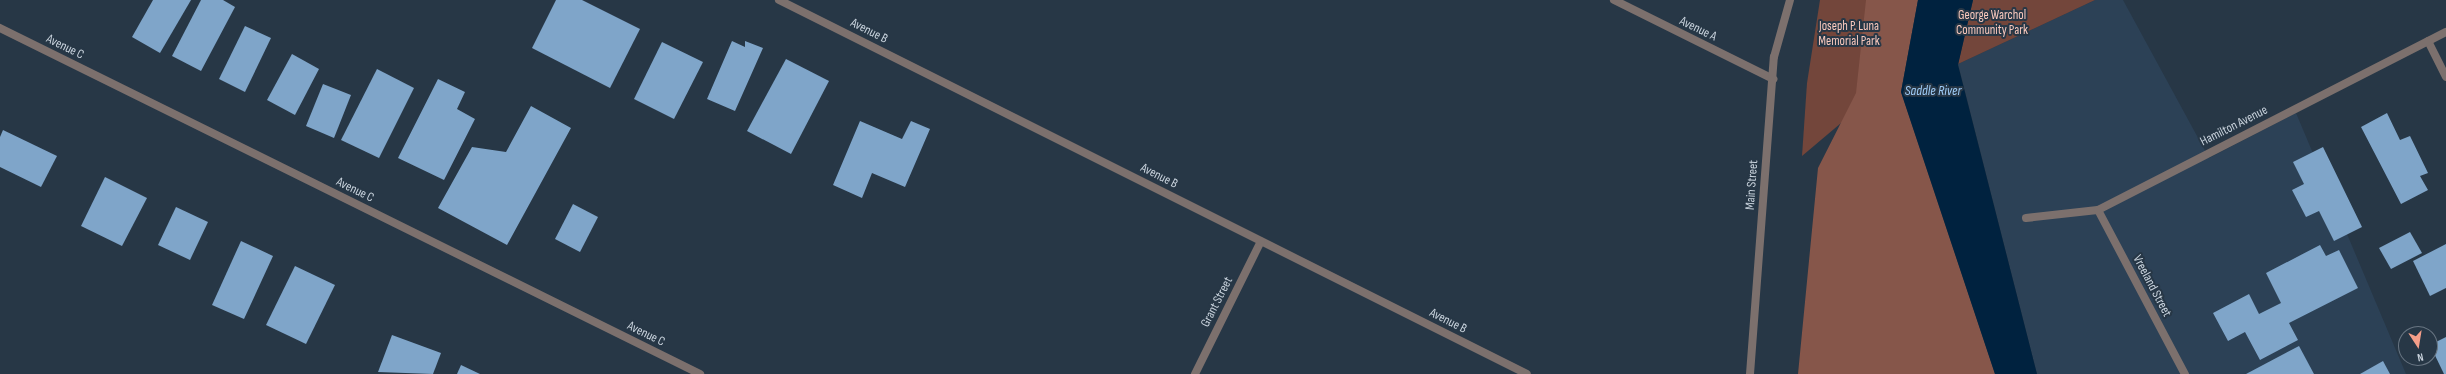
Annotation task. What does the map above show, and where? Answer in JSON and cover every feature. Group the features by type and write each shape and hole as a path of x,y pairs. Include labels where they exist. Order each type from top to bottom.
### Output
{"street":[{"name":"Avenue B","path":"779,0 1527,374"},
{"name":"Avenue A","path":"1614,0 1772,79"},
{"name":"Main Street","path":"1750,374 1774,57 1790,0"},
{"name":"Avenue C","path":"0,28 700,374"},
{"name":"Hamilton Avenue","path":"2026,218 2098,210 2446,32"},
{"path":"2428,41 2446,77"},
{"name":"Vreeland Street","path":"2098,210 2186,374"},
{"name":"Grant Street","path":"1195,374 1262,241"}],"shaded area":[{"path":"1866,0 1918,0 1901,92 1995,374 1798,374 1818,168 1856,93"},
{"path":"2095,0 2123,0 2209,158 2296,113 2398,355 2398,366 2403,366 2406,374 2037,374 1958,64"}],"green space":[{"name":"Joseph P. Luna Memorial Park","path":"1820,0 1894,0 1866,102 1802,156 1807,83"},
{"name":"George Warchol Community Park","path":"1973,0 2095,0 1958,64"}],"water":[{"name":"Saddle River","path":"1918,0 1973,0 1958,65 2037,374 1995,374 1901,92"}],"building":[{"path":"153,0 191,0 160,53 132,37"},
{"path":"201,0 223,0 235,7 201,71 172,56"},
{"path":"556,0 582,0 640,29 610,88 532,48"},
{"path":"245,26 271,38 245,92 219,79"},
{"path":"732,41 745,47 745,41 763,48 735,111 707,99"},
{"path":"662,42 703,62 674,119 634,99"},
{"path":"292,54 319,69 295,115 267,100"},
{"path":"786,59 829,81 791,154 747,131"},
{"path":"377,69 414,88 379,158 341,140"},
{"path":"438,79 465,92 457,109 475,119 444,180 398,158"},
{"path":"323,84 351,95 334,138 306,126"},
{"path":"531,106 571,128 507,245 438,208 472,147 506,152"},
{"path":"2387,113 2400,140 2410,136 2428,173 2420,176 2428,190 2401,204 2361,127"},
{"path":"860,121 902,139 911,121 930,129 905,187 872,173 862,198 833,185"},
{"path":"3,130 57,156 41,187 0,167 0,137"},
{"path":"2323,147 2362,227 2334,241 2319,211 2306,217 2292,190 2304,184 2293,162"},
{"path":"105,177 147,198 122,246 81,226"},
{"path":"573,204 598,217 580,252 555,239"},
{"path":"176,207 208,222 190,260 158,245"},
{"path":"2410,232 2422,253 2391,269 2379,248"},
{"path":"241,241 273,256 244,319 212,305"},
{"path":"2446,244 2446,288 2430,296 2413,261"},
{"path":"2320,245 2326,256 2339,250 2358,288 2289,323 2298,340 2260,360 2245,332 2228,341 2213,313 2249,294 2259,314 2281,303 2266,273"},
{"path":"295,266 335,285 306,344 266,325"},
{"path":"392,335 441,353 433,374 378,372"},
{"path":"2446,337 2446,374 2444,374 2438,362 2438,341"},
{"path":"2299,346 2314,374 2246,374"},
{"path":"2383,361 2390,374 2360,374"},
{"path":"461,365 480,374 457,374"}]}
